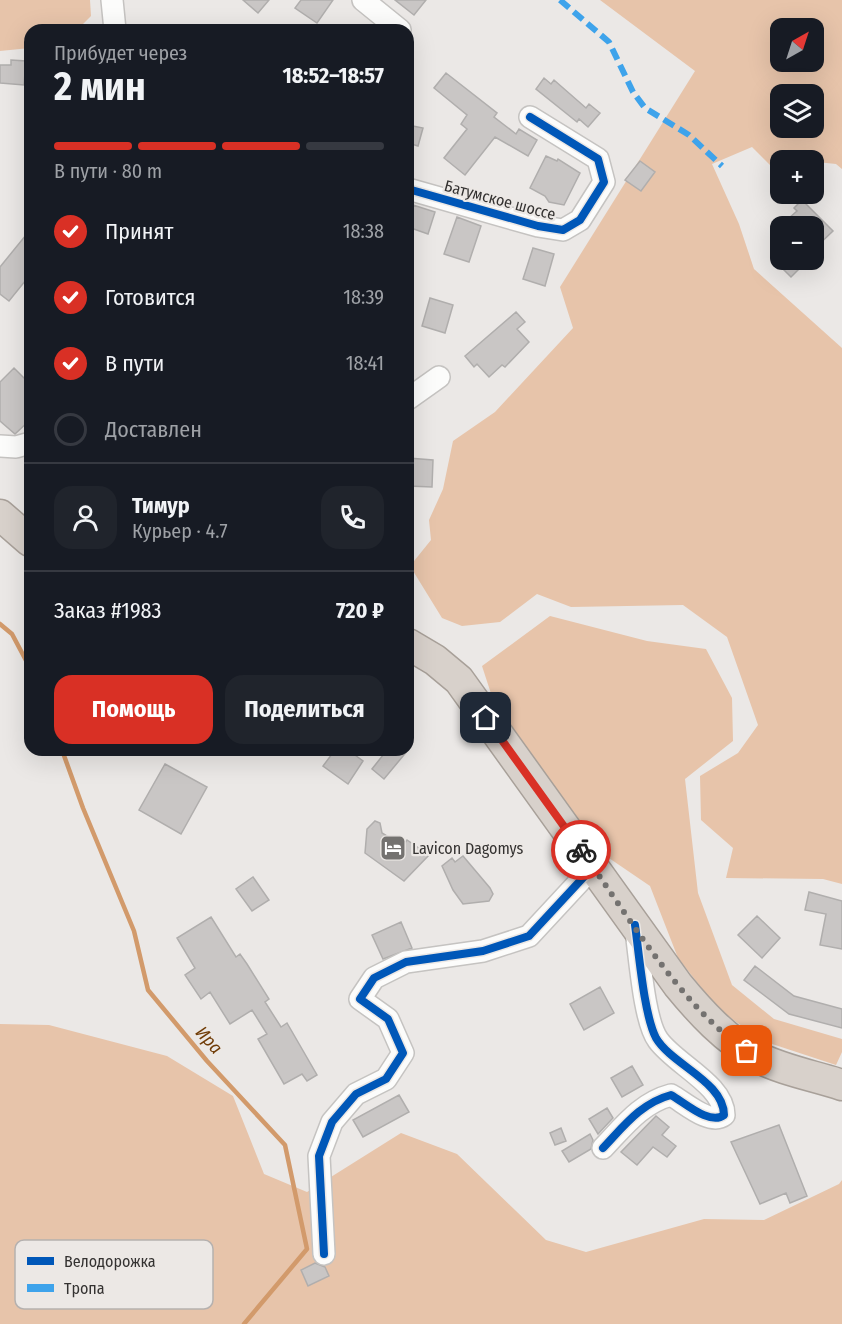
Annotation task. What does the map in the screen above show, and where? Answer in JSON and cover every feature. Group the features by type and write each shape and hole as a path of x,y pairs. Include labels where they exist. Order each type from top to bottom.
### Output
{"highway":[{"path":"0,515 24,536"},
{"path":"414,648 435,660 459,680 678,985 719,1030 759,1058 842,1084"}],"street":[{"path":"112,0 114,24"},
{"path":"363,0 393,24"},
{"name":"Батумское шоссе","path":"414,191 538,226 563,230 580,220 604,182 598,159 530,117"},
{"path":"414,395 439,377"},
{"path":"0,446 16,447 24,445"},
{"path":"324,1254 319,1156 332,1122 356,1094 386,1078 403,1053 388,1020 360,999 374,978 406,962 483,951 529,936 593,867"},
{"path":"603,1148 639,1110 655,1099 671,1095 710,1119 719,1118 724,1114 724,1107 716,1091 689,1070 657,1039 650,1022 635,925"}],"shaded area":[{"path":"0,0 90,0 91,16 83,24 24,24 24,49 0,51"},
{"path":"600,0 842,0 842,169 836,164 824,163 824,150 770,150 770,165 752,147 712,164 739,224 754,269 842,348 842,884 823,879 726,878 733,848 701,820 700,776 738,753 758,725 727,637 683,605 571,607 537,594 500,622 462,626 442,618 414,572 414,561 431,540 429,520 443,489 453,441 495,412 573,328 560,287 695,71"},
{"path":"550,616 647,641 706,649 732,698 733,741 685,779 698,893 732,985 774,1019 842,1039 842,1052 836,1065 763,1041 718,1009 678,958 650,886 603,854 498,715 482,666"},
{"path":"0,1024 49,1025 167,1056 233,1096 264,1174 307,1192 401,1133 457,1154 546,1240 586,1252 704,1219 764,1220 839,1184 842,1180 842,1324 0,1324"}],"building":[{"path":"243,0 269,0 258,13"},
{"path":"301,0 333,0 317,23 295,8"},
{"path":"395,0 426,0 414,15"},
{"path":"11,60 24,61 24,85 0,83 0,65 11,65"},
{"path":"446,73 497,113 494,117 516,134 519,129 537,140 528,156 495,137 465,175 444,158 467,129 461,124 467,115 434,88"},
{"path":"544,78 551,84 554,80 586,108 589,104 600,113 588,127 579,119 577,122 536,89"},
{"path":"414,126 423,128 418,146 414,145"},
{"path":"546,156 557,161 558,159 580,173 564,205 549,202 545,196 530,188"},
{"path":"640,161 655,172 641,191 625,180"},
{"path":"798,204 806,204 818,216 791,216 797,211 794,208"},
{"path":"414,205 435,212 428,234 414,229"},
{"path":"457,217 481,226 469,262 444,254"},
{"path":"824,222 833,231 824,240"},
{"path":"24,237 24,282 9,301 0,294 0,267"},
{"path":"533,248 554,254 545,286 523,279"},
{"path":"784,270 798,270 791,277"},
{"path":"430,298 453,305 445,333 422,326"},
{"path":"516,312 525,322 517,329 529,342 505,367 502,365 489,377 477,364 474,367 465,356"},
{"path":"14,368 24,378 24,426 15,434 0,421 0,382"},
{"path":"414,458 433,460 432,487 414,486"},
{"path":"330,756 356,756 363,761 348,784 323,766"},
{"path":"382,756 403,756 384,779 372,769"},
{"path":"165,764 207,787 181,834 139,810"},
{"path":"375,821 380,823 382,833 403,846 407,840 429,855 404,881 365,853 367,829"},
{"path":"463,856 490,888 493,894 489,901 463,904 453,890 442,866 452,858 455,862"},
{"path":"253,877 269,900 252,911 236,889"},
{"path":"809,892 842,901 842,949 820,945 826,914 805,910"},
{"path":"757,916 780,938 762,958 738,935"},
{"path":"211,917 236,957 240,954 247,964 269,999 265,1002 281,1027 287,1023 317,1075 307,1081 302,1074 284,1084 258,1039 267,1034 252,1010 230,1024 210,992 201,999 185,975 195,968 177,938"},
{"path":"401,922 412,948 383,959 372,935"},
{"path":"755,966 794,996 842,1009 842,1028 789,1014 744,980"},
{"path":"600,987 614,1013 584,1030 570,1004"},
{"path":"632,1066 643,1085 622,1097 611,1078"},
{"path":"399,1095 409,1112 363,1137 353,1120"},
{"path":"607,1108 613,1118 598,1134 589,1119"},
{"path":"656,1116 669,1127 662,1135 676,1146 667,1157 653,1147 637,1165 621,1152"},
{"path":"779,1125 807,1196 790,1203 786,1193 760,1204 731,1142"},
{"path":"561,1128 566,1141 555,1145 550,1133"},
{"path":"590,1134 593,1140 591,1149 569,1162 562,1151"},
{"path":"315,1263 325,1267 329,1276 308,1286 301,1270"}],"waterway":[{"name":"Ира","path":"0,624 12,634 24,657"},
{"name":"Ира","path":"64,756 134,931 148,990 207,1061 285,1145 307,1249 244,1324"}],"marked path":[{"path":"560,0 609,42 633,92 645,108 689,135 722,166"}],"cycle path":[{"path":"414,191 538,226 563,230 580,220 604,182 598,159 530,117"},
{"path":"324,1254 319,1156 332,1122 356,1094 386,1079 403,1053 388,1019 360,999 374,978 406,962 483,951 529,936 593,867"},
{"path":"603,1148 642,1109 671,1095 712,1118 724,1115 722,1103 716,1093 707,1083 673,1057 656,1038 645,1000 635,925"}],"way so far":[{"path":"581,850 678,985 704,1016 747,1051"}],"place":[{"name":"Lavicon Dagomys","path":"393,848"}],"route":[{"path":"486,718 581,850"}]}
